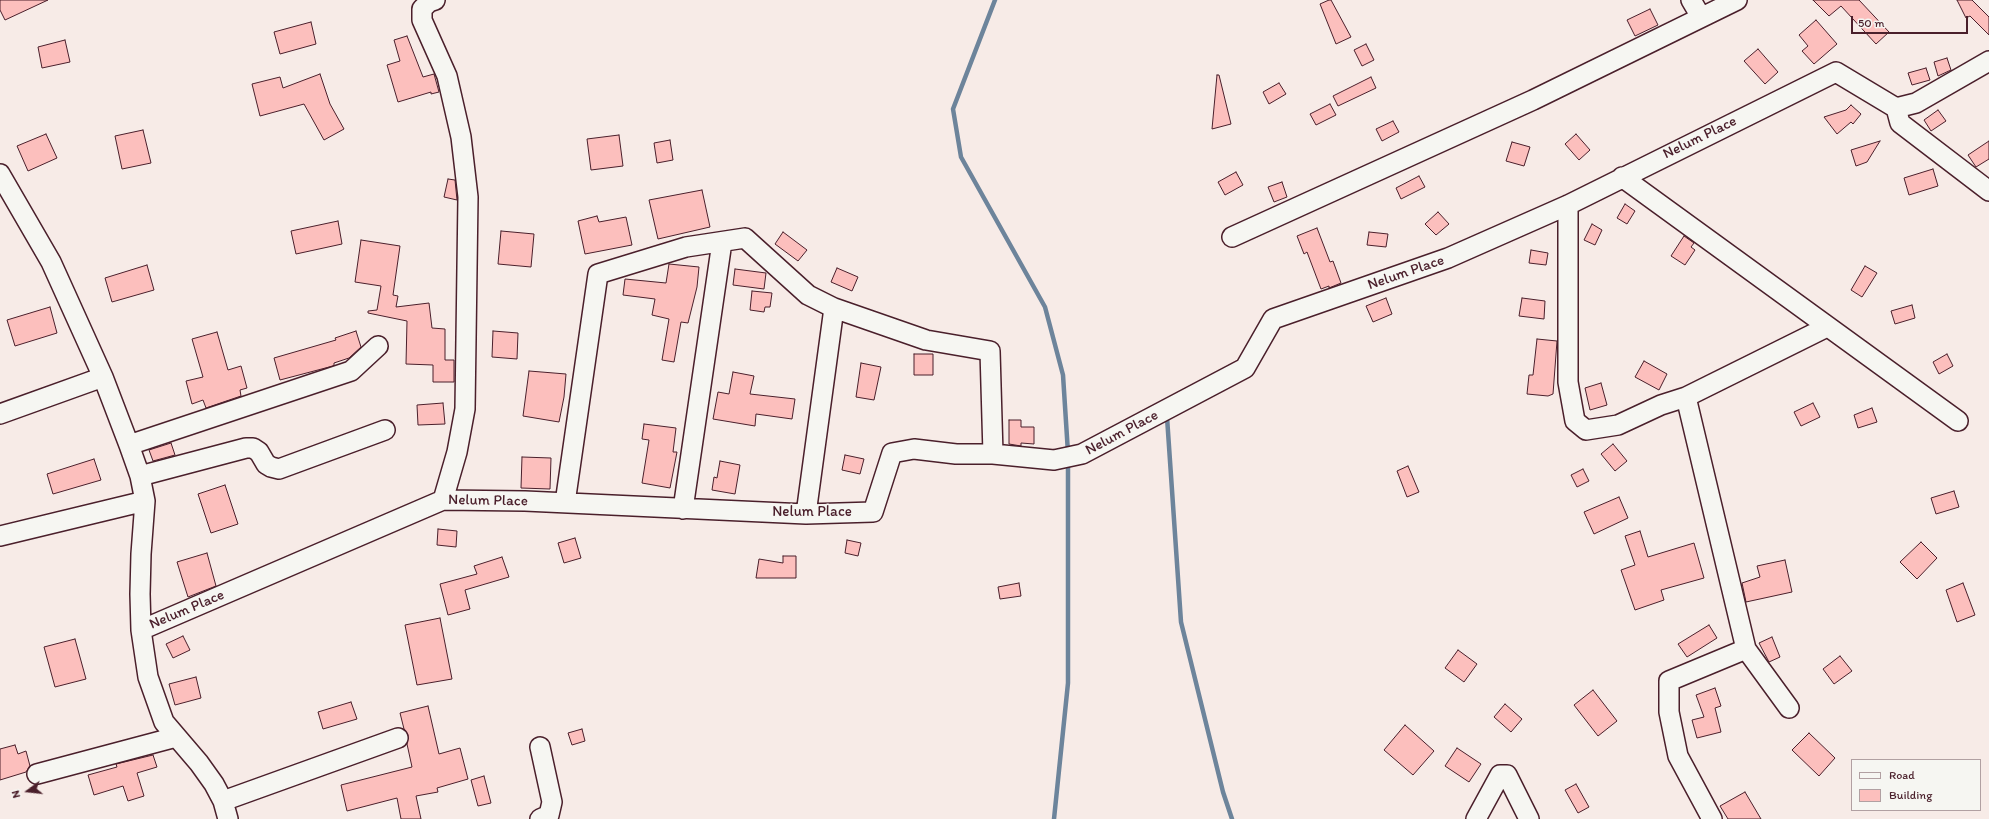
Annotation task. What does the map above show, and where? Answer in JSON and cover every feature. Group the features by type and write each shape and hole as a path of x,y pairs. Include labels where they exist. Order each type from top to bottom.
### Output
{"street":[{"path":"435,0 429,2 422,9 422,20 447,76 461,137 468,197 465,409 457,452 442,500"},
{"path":"1691,0 1701,17"},
{"path":"1232,237 1533,100 1737,0"},
{"path":"1989,61 1916,103 1896,108 1900,123 1989,191"},
{"name":"Nelum Place","path":"141,630 442,500 565,503 806,514 873,512 892,453 914,449 956,454 993,454 1054,460 1082,454 1245,368 1274,319 1448,258 1568,205 1836,72 1896,108"},
{"path":"0,174 51,262 104,377 129,445 140,476 145,501 141,554 141,630 148,677 164,722 199,763 214,784 226,810 398,738"},
{"path":"1622,177 1958,421"},
{"path":"1568,205 1568,382 1575,422 1586,430 1618,425 1661,405 1686,397 1828,327"},
{"path":"565,503 598,274 686,247 745,238 808,295 834,308 926,340 990,351 993,454"},
{"path":"684,508 722,242"},
{"path":"806,514 834,308"},
{"path":"129,445 351,371 378,346"},
{"path":"0,414 104,377"},
{"path":"1686,397 1746,648 1789,708"},
{"path":"140,476 246,448 253,448 259,452 266,464 279,469 386,430"},
{"path":"0,536 145,501"},
{"path":"1712,819 1678,756 1669,712 1669,681 1746,648"},
{"path":"36,774 176,737"},
{"path":"540,747 552,802 549,815 540,819"},
{"path":"1476,819 1500,776 1507,775 1529,819"}],"building":[{"path":"0,0 48,0 5,20 0,10"},
{"path":"1331,0 1351,37 1336,44 1320,4"},
{"path":"1813,0 1859,0 1889,32 1876,44 1841,6 1829,16"},
{"path":"1957,0 1972,0 1989,17 1989,35 1970,16 1966,18"},
{"path":"1650,9 1658,25 1635,36 1627,20"},
{"path":"1816,20 1837,44 1814,64 1802,51 1808,46 1799,35"},
{"path":"311,22 316,44 280,54 274,32"},
{"path":"407,36 423,77 434,74 439,92 431,94 431,92 398,102 387,65 400,61 394,40"},
{"path":"65,40 70,62 42,68 38,47"},
{"path":"1366,44 1374,60 1362,66 1354,50"},
{"path":"1758,49 1778,72 1765,84 1744,61"},
{"path":"1947,58 1951,70 1938,76 1934,62"},
{"path":"1926,68 1930,80 1912,85 1908,73"},
{"path":"320,74 330,104 344,129 324,140 304,104 260,116 252,84 280,77 283,88"},
{"path":"1217,75 1219,75 1231,124 1212,129"},
{"path":"1371,77 1376,88 1338,106 1333,96"},
{"path":"1279,83 1286,94 1269,104 1263,92"},
{"path":"1330,104 1336,115 1316,125 1310,114"},
{"path":"1851,105 1861,114 1853,124 1851,122 1837,134 1824,117 1846,110"},
{"path":"1938,110 1946,121 1931,131 1924,120"},
{"path":"1393,121 1399,132 1382,141 1376,129"},
{"path":"143,130 151,163 122,169 115,136"},
{"path":"46,134 57,158 28,171 17,146"},
{"path":"1576,134 1590,150 1579,160 1565,144"},
{"path":"619,135 623,166 591,170 587,139"},
{"path":"670,140 673,160 657,163 654,143"},
{"path":"1880,141 1867,162 1856,166 1851,150"},
{"path":"1989,141 1989,159 1976,167 1968,155"},
{"path":"1512,142 1530,147 1524,166 1506,161"},
{"path":"1933,169 1938,186 1909,195 1904,178"},
{"path":"1236,172 1243,185 1225,195 1218,182"},
{"path":"1419,176 1425,187 1401,199 1396,188"},
{"path":"448,179 455,180 457,200 444,197"},
{"path":"1282,182 1287,197 1274,202 1268,187"},
{"path":"702,190 710,227 658,239 649,200"},
{"path":"1625,204 1635,211 1627,224 1617,218"},
{"path":"1438,212 1449,224 1436,235 1425,224"},
{"path":"597,216 599,222 626,217 632,245 585,254 578,221"},
{"path":"338,221 342,244 296,254 291,231"},
{"path":"1592,224 1602,230 1595,245 1584,240"},
{"path":"1317,228 1330,262 1333,261 1341,283 1329,288 1329,286 1321,289 1307,252 1304,254 1297,236"},
{"path":"501,231 534,234 531,267 498,264"},
{"path":"783,232 807,250 798,261 775,244"},
{"path":"1369,232 1388,234 1386,247 1367,245"},
{"path":"1684,236 1694,243 1691,247 1695,250 1685,265 1671,256"},
{"path":"361,240 400,246 393,295 398,296 396,307 429,303 432,328 445,329 445,360 454,360 454,382 433,382 433,365 406,364 407,321 368,313 368,311 377,310 381,286 355,282"},
{"path":"1531,250 1548,253 1546,265 1529,263"},
{"path":"669,264 699,267 697,287 688,323 681,322 674,362 662,360 669,319 652,315 655,299 623,295 625,279 666,283"},
{"path":"147,265 154,290 112,302 105,278"},
{"path":"1865,266 1877,273 1862,297 1851,290"},
{"path":"837,268 858,277 852,291 831,282"},
{"path":"735,269 766,273 764,289 733,285"},
{"path":"752,291 772,293 770,307 765,307 764,312 750,310"},
{"path":"1386,298 1392,314 1373,322 1366,306"},
{"path":"1522,298 1545,301 1544,319 1519,316"},
{"path":"1912,305 1915,318 1895,324 1891,311"},
{"path":"50,307 57,333 15,346 7,320"},
{"path":"356,331 361,347 349,358 334,363 333,366 280,380 274,358 336,340 335,338"},
{"path":"493,331 518,333 517,359 492,357"},
{"path":"217,332 228,370 241,366 247,388 240,390 241,396 206,408 203,400 192,404 186,381 203,377 192,339"},
{"path":"1537,339 1557,341 1553,394 1548,396 1527,394 1529,375 1533,375"},
{"path":"914,354 933,354 933,375 914,375"},
{"path":"1947,354 1953,366 1939,374 1933,362"},
{"path":"1644,361 1667,374 1659,390 1635,377"},
{"path":"861,363 881,367 874,400 856,397"},
{"path":"529,371 566,374 564,397 559,422 523,416"},
{"path":"733,372 754,376 750,394 795,399 792,419 756,414 755,426 713,419 718,392 729,394"},
{"path":"1601,383 1607,405 1590,410 1585,388"},
{"path":"443,403 445,424 418,425 417,405"},
{"path":"1813,403 1820,417 1801,426 1794,412"},
{"path":"1872,408 1877,422 1858,428 1854,415"},
{"path":"1009,420 1021,420 1021,427 1034,427 1034,444 1021,443 1021,446 1009,444"},
{"path":"644,424 676,428 673,452 677,452 670,488 642,483 649,440 642,439"},
{"path":"171,443 175,455 153,461 149,450"},
{"path":"1613,444 1627,461 1615,471 1601,454"},
{"path":"845,455 864,459 860,474 842,470"},
{"path":"522,457 551,458 550,489 521,488"},
{"path":"94,459 101,480 53,494 47,474"},
{"path":"720,461 740,465 735,494 712,490 714,477 717,478"},
{"path":"1408,466 1419,492 1407,497 1397,471"},
{"path":"1583,469 1589,481 1577,487 1571,475"},
{"path":"225,485 238,524 211,533 198,494"},
{"path":"1954,491 1959,507 1936,514 1931,498"},
{"path":"1619,497 1628,518 1594,534 1584,512"},
{"path":"438,529 457,531 456,547 437,545"},
{"path":"1640,531 1648,557 1694,543 1704,578 1661,590 1664,600 1635,610 1621,570 1635,565 1625,536"},
{"path":"575,538 581,558 564,563 558,543"},
{"path":"847,540 861,543 858,556 845,553"},
{"path":"1921,542 1937,558 1917,579 1900,562"},
{"path":"207,553 216,586 188,597 177,562"},
{"path":"783,556 796,556 796,578 756,578 759,559 783,563"},
{"path":"502,557 509,577 465,590 470,609 448,615 440,584 477,574 474,566"},
{"path":"1785,560 1792,592 1746,602 1742,583 1760,577 1757,566"},
{"path":"1019,583 1021,596 1000,599 998,587"},
{"path":"1963,583 1975,615 1957,622 1946,590"},
{"path":"440,618 452,679 417,685 405,625"},
{"path":"1709,625 1717,638 1687,657 1678,644"},
{"path":"183,636 190,650 173,658 166,644"},
{"path":"1772,637 1780,657 1769,662 1759,643"},
{"path":"75,639 86,679 55,687 44,647"},
{"path":"1458,650 1477,664 1464,682 1445,668"},
{"path":"1840,656 1852,671 1834,684 1823,669"},
{"path":"196,677 201,698 175,705 169,684"},
{"path":"1715,688 1721,706 1715,708 1721,732 1697,738 1692,720 1704,717 1696,695"},
{"path":"1593,690 1617,721 1598,736 1574,705"},
{"path":"351,702 357,719 323,729 318,712"},
{"path":"1505,704 1522,719 1511,732 1494,717"},
{"path":"428,706 439,754 460,748 468,779 437,788 438,792 416,796 421,819 401,819 397,798 347,811 341,785 412,767 407,744 408,735 404,729 400,713"},
{"path":"1405,725 1434,751 1413,775 1384,750"},
{"path":"582,729 585,741 572,745 568,733"},
{"path":"1809,733 1835,758 1819,776 1792,750"},
{"path":"15,745 18,754 26,751 30,766 26,772 0,780 0,749"},
{"path":"1457,748 1481,764 1469,782 1445,766"},
{"path":"153,755 157,767 137,773 144,796 128,801 123,786 94,795 88,775 117,767 116,764"},
{"path":"484,776 491,803 478,806 471,780"},
{"path":"1576,784 1589,807 1578,813 1565,790"},
{"path":"1745,792 1761,819 1728,819 1720,806"}],"waterway":[{"path":"995,0 953,109 961,157 1045,307 1063,375 1068,453"},
{"path":"1167,417 1181,622 1223,792 1232,819"},
{"path":"1054,819 1068,683 1068,461"}]}
